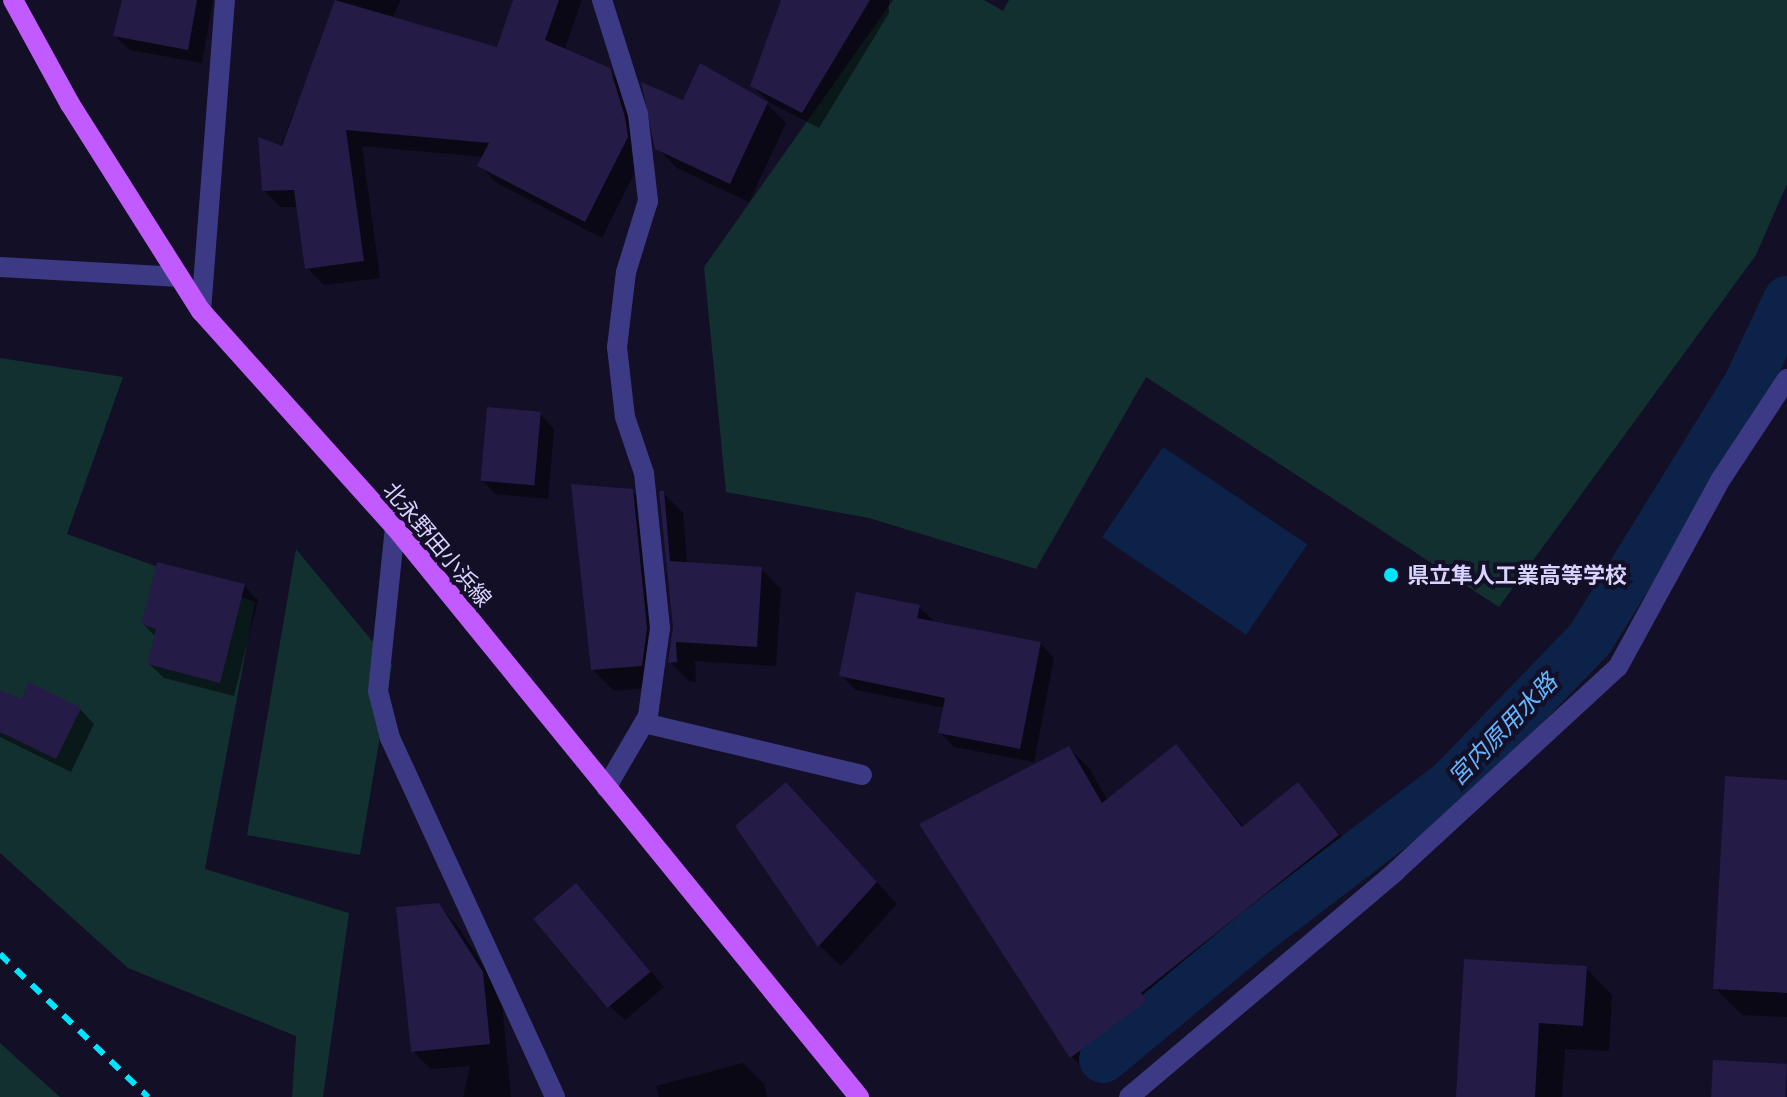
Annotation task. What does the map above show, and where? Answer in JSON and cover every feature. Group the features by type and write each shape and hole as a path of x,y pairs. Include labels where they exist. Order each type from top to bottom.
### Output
{"main road":[{"name":"北永野田小浜線","path":"13,0 70,104 201,311 395,527 859,1097"}],"street":[{"path":"201,311 225,0"},
{"path":"602,0 638,114 648,201 626,272 617,347 625,417 644,473 660,628 644,723 606,788"},
{"path":"0,267 180,277"},
{"path":"1129,1097 1396,871 1618,667 1721,479 1787,379"},
{"path":"395,527 378,691 390,738 555,1097"},
{"path":"644,723 862,775"}],"green space":[{"path":"893,0 984,0 1003,11 1009,0 1787,0 1787,184 1756,255 1499,607 1146,377 1036,569 869,518 726,492 704,267"},
{"path":"0,358 123,377 67,534 255,602 205,869 349,913 323,1097 292,1097 296,1036 128,968 0,853"},
{"path":"296,549 392,665 360,855 247,835"},
{"path":"0,1043 60,1097 0,1097"}],"water":[{"path":"1163,447 1307,544 1246,635 1102,537"}],"building":[{"path":"122,0 197,0 188,50 113,36"},
{"path":"335,0 497,47 513,0 559,0 545,40 610,68 628,137 585,222 477,166 489,143 346,130 364,261 305,269 294,190 262,191 258,137 282,146"},
{"path":"781,0 870,0 802,113 750,86"},
{"path":"700,63 768,102 730,184 655,149 641,82 683,100"},
{"path":"487,407 541,412 534,485 481,481"},
{"path":"571,484 633,489 647,628 642,666 591,670"},
{"path":"659,491 664,491 670,561 762,567 757,647 676,642 677,662 668,663 673,627"},
{"path":"157,562 245,584 220,683 147,664 156,629 141,624"},
{"path":"856,592 920,605 917,618 1041,642 1020,749 938,733 945,698 839,676"},
{"path":"29,682 81,708 56,759 0,732 0,690 21,699"},
{"path":"1176,744 1242,827 1298,782 1339,835 1141,993 1147,1001 1070,1058 919,824 1069,746 1102,803"},
{"path":"1725,776 1787,780 1787,993 1713,989"},
{"path":"786,782 877,882 818,947 735,826"},
{"path":"576,883 651,972 608,1008 533,919"},
{"path":"439,903 483,972 490,1044 411,1052 396,907"},
{"path":"1464,959 1587,966 1583,1026 1539,1023 1535,1097 1456,1097"},
{"path":"1713,1060 1787,1064 1785,1097 1711,1097"}],"waterway":[{"name":"宮内原用水路","path":"1103,1059 1256,932 1452,782 1590,639 1747,385 1787,300"}],"railway":[{"path":"0,954 148,1097"}],"place":[{"name":"県立隼人工業高等学校","path":"1391,575"}]}
